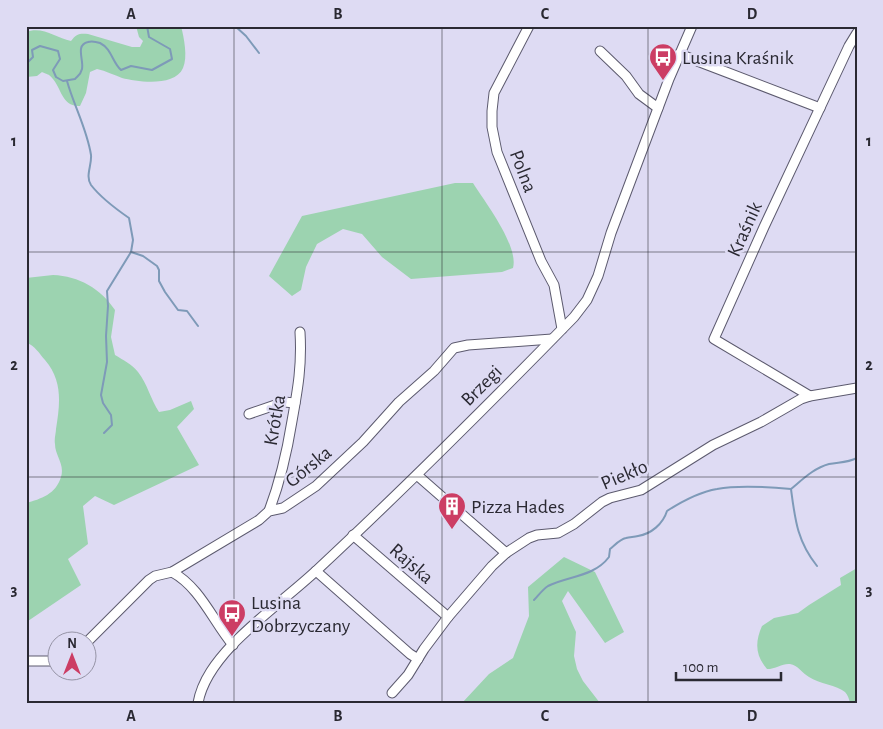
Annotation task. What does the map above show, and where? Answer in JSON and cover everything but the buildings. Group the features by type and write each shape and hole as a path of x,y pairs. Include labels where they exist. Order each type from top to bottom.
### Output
{"street":[{"name":"Polna","path":"529,26 494,93 492,127 497,152 541,261 554,285 562,329"},
{"name":"Brzegi","path":"198,703 202,688 213,668 233,645 275,605 316,571 417,475 562,329 587,300 598,276 611,233 658,108 692,26"},
{"name":"Kraśnik","path":"810,396 714,339 764,227 849,46 857,33"},
{"path":"600,51 626,76 639,94 658,108"},
{"path":"679,54 820,108"},
{"name":"Krótka","path":"269,512 286,456 295,404 301,358 300,332"},
{"name":"Górska","path":"97,632 155,576 172,572 259,520 269,512 283,508 316,486 363,442 399,402 434,371 454,348 468,345 552,339"},
{"name":"Piekło","path":"392,694 408,675 448,617 492,566 506,553 537,535 558,533 574,524 602,502 641,490 713,445 810,396 857,388"},
{"path":"248,414 284,402 295,404"},
{"path":"417,475 506,553"},
{"name":"Rajska","path":"353,535 448,617"},
{"path":"316,571 418,659"},
{"path":"172,572 179,576 209,609 218,626 233,645"},
{"path":"26,661 48,661"}],"green space":[{"path":"136,26 181,26 185,58 183,68 179,74 164,81 146,82 122,78 97,69 90,72 86,93 80,106 73,105 65,99 57,84 49,75 42,72 37,76 26,77 26,32 44,31 71,41 78,34 88,34 132,47 140,47 143,41 139,37"},
{"path":"455,183 473,183 493,212 511,248 513,268 502,272 411,279 382,257 362,234 343,229 317,244 306,267 301,290 292,296 269,276 302,216"},
{"path":"53,275 72,278 88,285 103,296 115,310 111,337 115,355 130,364 138,372 159,412 170,410 191,401 194,409 177,427 199,465 114,505 95,496 83,506 88,544 68,559 81,585 28,621 26,620 26,503 52,492 59,483 62,468 55,448 59,393 55,376 35,348 26,342 26,278"},
{"path":"564,557 595,572 624,632 605,643 568,591 562,601 576,632 574,656 577,669 583,681 600,703 462,703 489,674 513,658 529,616 528,587"},
{"path":"857,568 857,703 850,703 847,694 842,690 813,679 793,665 785,664 767,669 760,659 757,648 762,626 774,618 798,613 841,585 840,578"}],"waterway":[{"path":"26,64 33,57 32,50 40,46 58,51 60,59 53,70 56,77 63,81 75,79 82,69 82,46 92,42 100,43 104,46 121,70 131,66 152,70 172,59 170,49 149,37 147,26"},
{"path":"235,26 246,36 259,53"},
{"path":"67,81 89,145 91,155 89,182 104,199 129,218 133,240 131,252 107,291 107,362 101,395 103,403 111,415 112,425 104,433"},
{"path":"131,252 143,256 157,266 159,281 165,292 178,310 187,311 198,326"},
{"path":"534,600 548,586 596,569 609,557 610,549 620,541 652,531 663,520 667,511 697,495 710,490 734,487 791,489 818,468 857,458"},
{"path":"791,489 801,539 817,566"}],"place":[{"name":"Lusina Kraśnik","path":"663,81"},
{"name":"Pizza Hades","path":"452,530"},
{"name":"Lusina Dobrzyczany","path":"232,637"}]}
